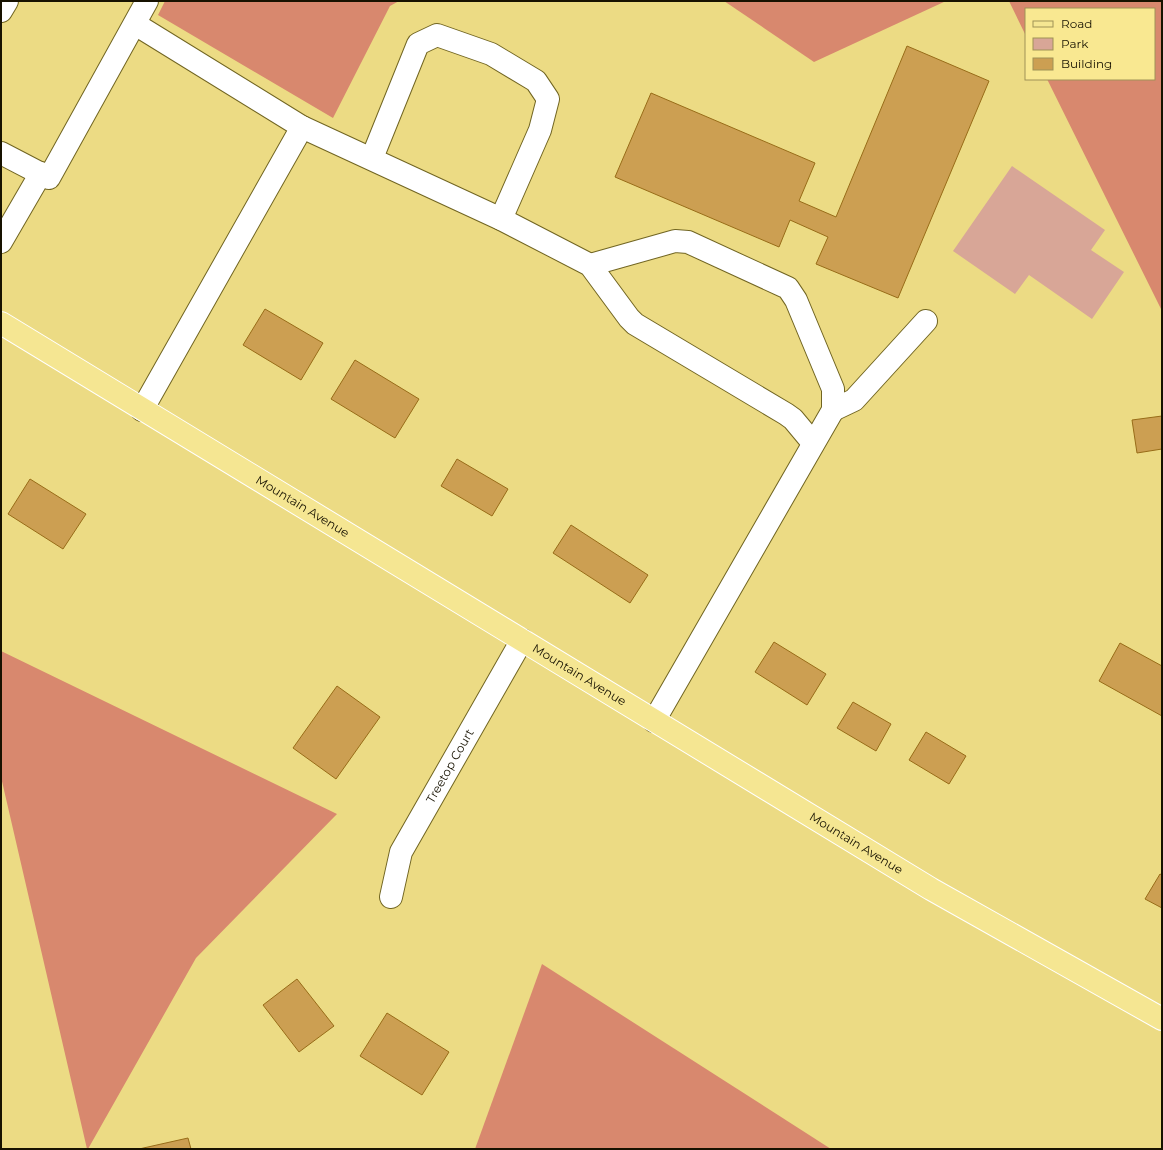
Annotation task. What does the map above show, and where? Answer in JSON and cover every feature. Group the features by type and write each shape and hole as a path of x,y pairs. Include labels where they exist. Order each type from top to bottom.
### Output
{"main road":[{"name":"Mountain Avenue","path":"1,323 931,889 1162,1019"}],"street":[{"path":"1,11 7,1"},
{"path":"1,153 49,178 147,1"},
{"path":"135,24 302,127 372,158 501,219 590,266 635,324 786,414 793,419 813,444"},
{"path":"372,158 418,44 437,36 491,54 536,81 548,99 544,120 501,219"},
{"path":"142,410 302,127"},
{"path":"1,242 41,174"},
{"path":"590,266 675,242 688,242 788,288 796,300 833,389 833,410 654,721"},
{"path":"833,410 854,400 926,321"},
{"name":"Treetop Court","path":"391,896 401,852 522,640"}],"green space":[{"path":"1012,166 1105,230 1091,250 1124,272 1092,319 1029,275 1015,294 953,251"}],"shaded area":[{"path":"165,1 399,1 390,6 333,118 158,15"},
{"path":"724,1 946,1 814,62"},
{"path":"1009,1 1162,1 1162,311 1047,80 1155,80 1155,8 1025,8 1025,34"},
{"path":"1,651 337,814 196,958 88,1149 1,777"},
{"path":"542,964 831,1149 475,1149"}],"building":[{"path":"907,46 989,81 898,298 816,264 828,237 790,220 779,247 615,177 651,93 815,163 799,201 836,217"},
{"path":"265,309 323,343 301,380 243,345"},
{"path":"355,360 419,399 395,438 331,399"},
{"path":"1162,416 1162,449 1137,453 1132,420"},
{"path":"457,459 508,489 492,516 441,486"},
{"path":"30,479 86,514 63,549 8,514"},
{"path":"571,525 648,575 630,603 553,553"},
{"path":"774,642 826,674 807,705 755,672"},
{"path":"1120,643 1162,666 1162,716 1099,681"},
{"path":"337,686 380,717 336,779 293,748"},
{"path":"853,702 891,724 876,751 837,728"},
{"path":"926,732 966,756 949,784 909,760"},
{"path":"1160,874 1162,875 1162,908 1145,899"},
{"path":"297,979 334,1026 299,1052 263,1005"},
{"path":"387,1013 449,1052 422,1095 360,1056"},
{"path":"188,1138 191,1149 139,1149"}]}
